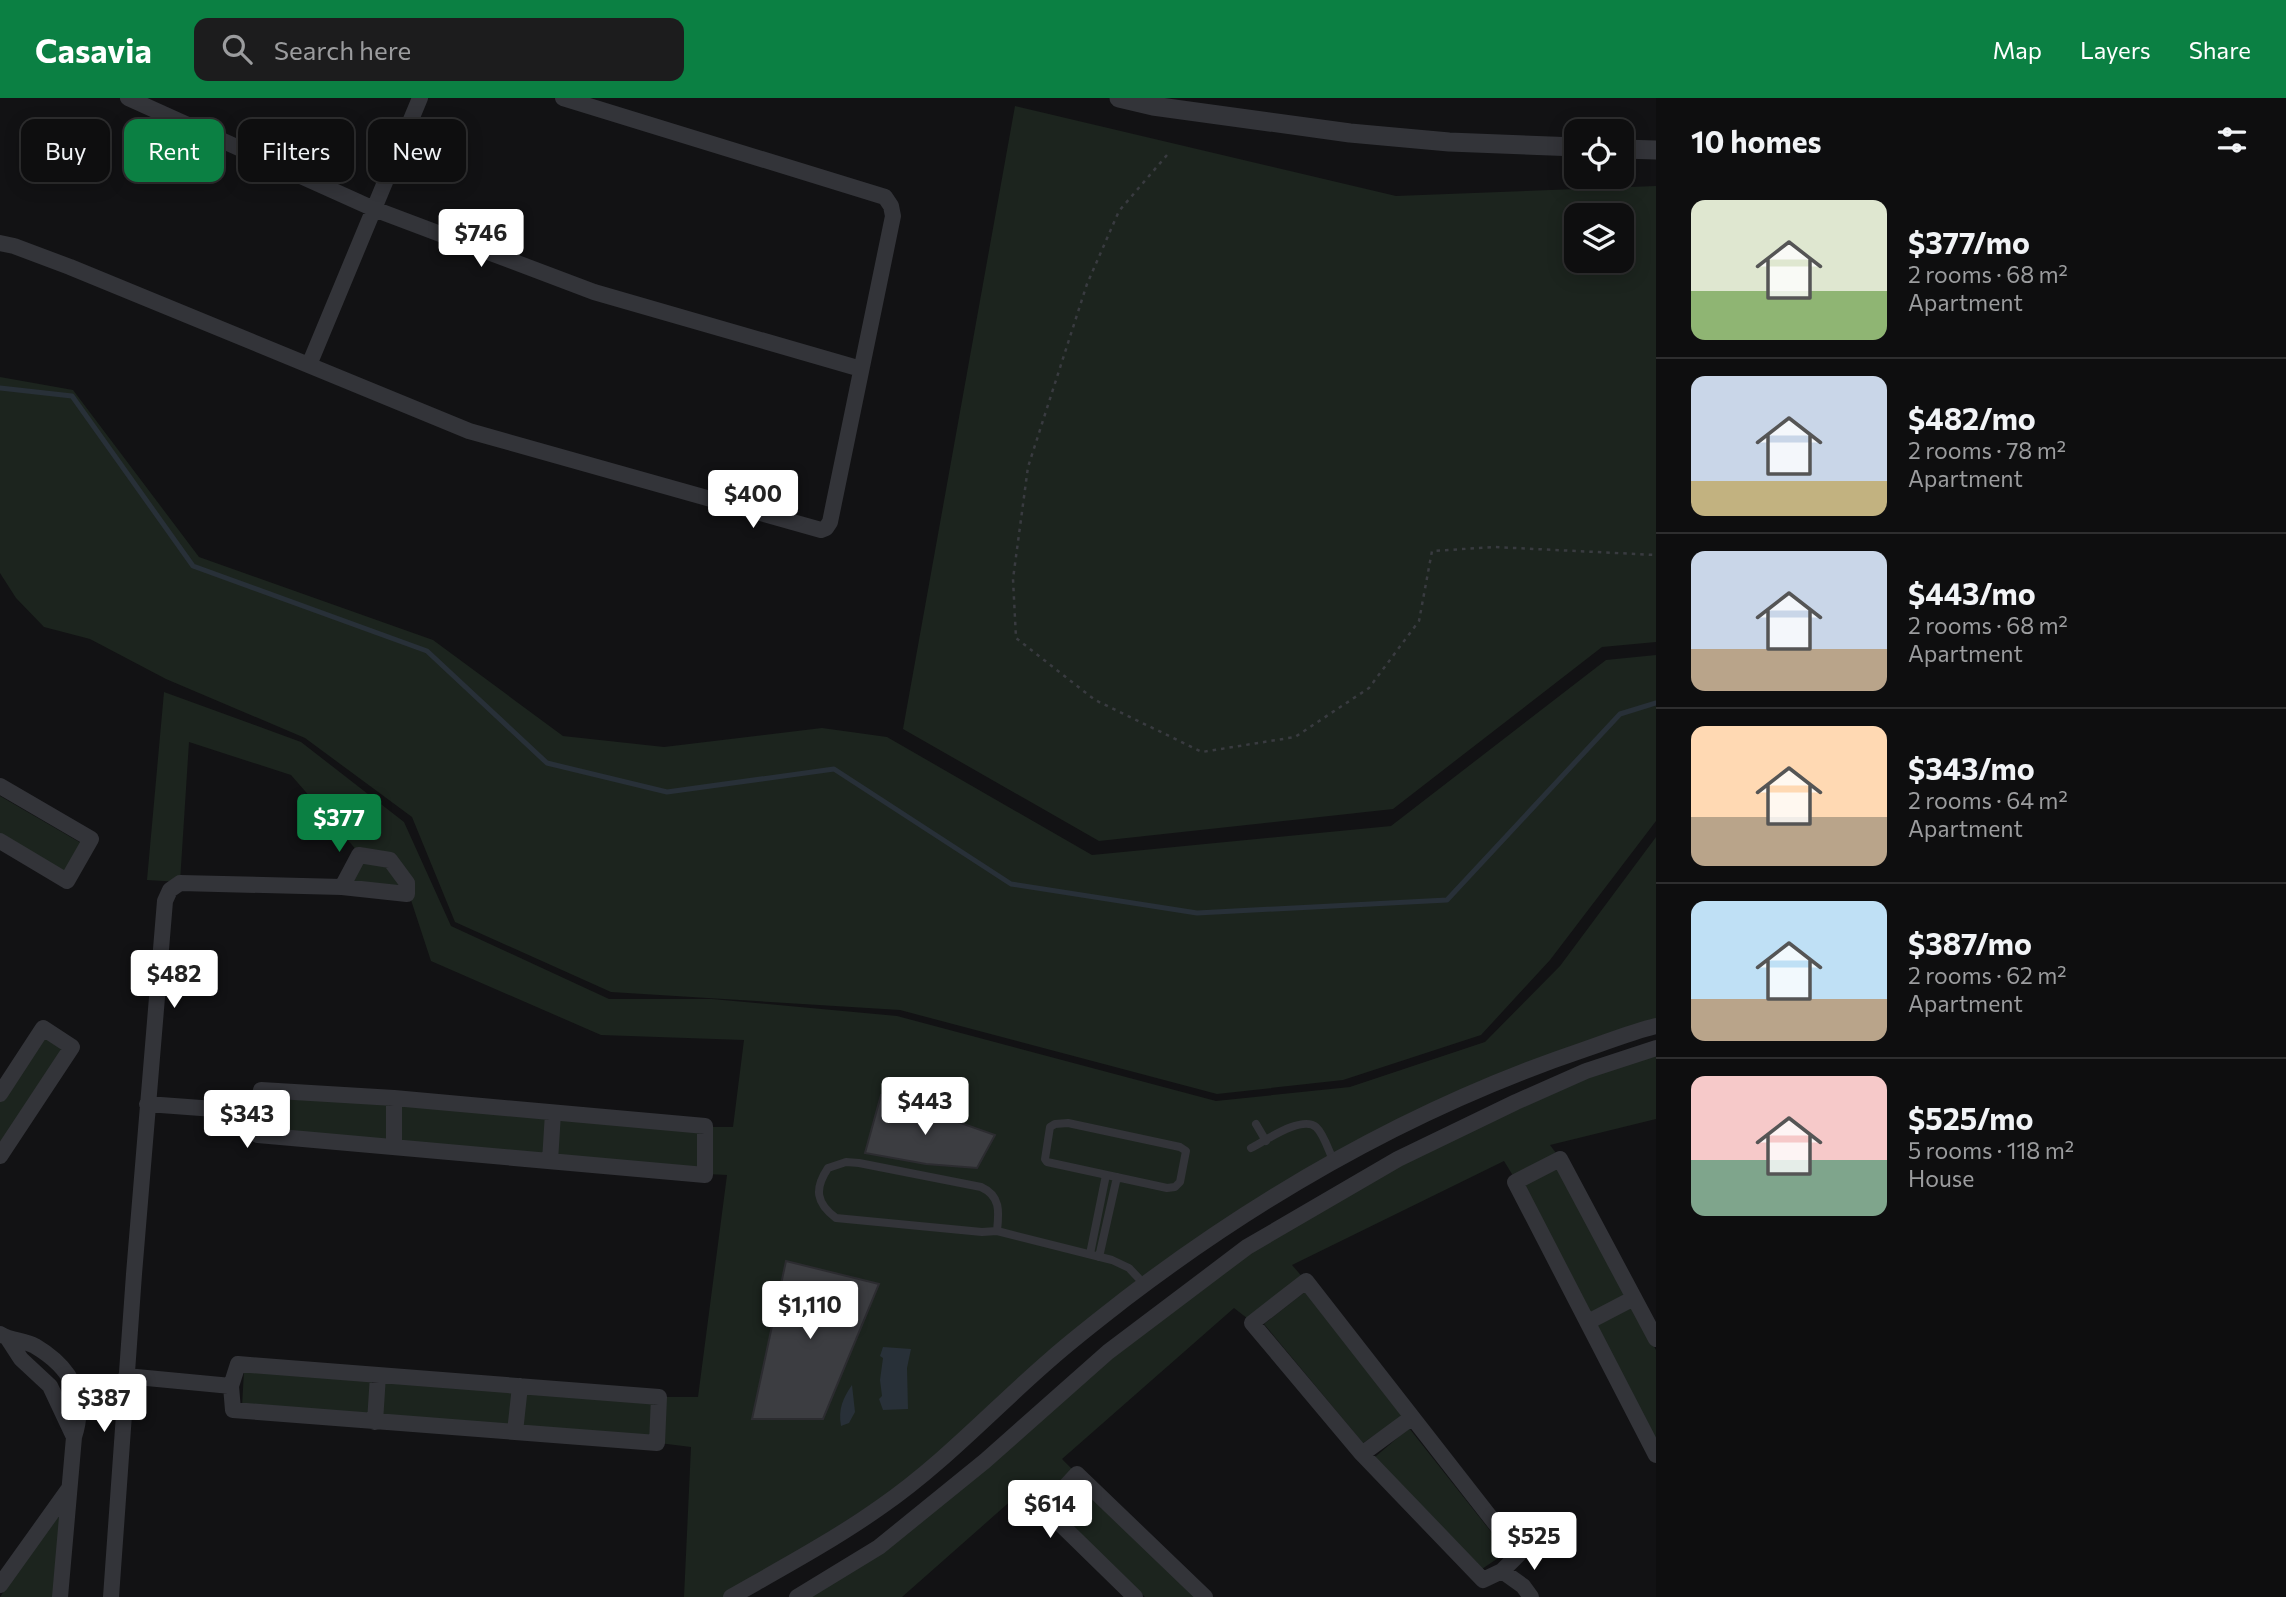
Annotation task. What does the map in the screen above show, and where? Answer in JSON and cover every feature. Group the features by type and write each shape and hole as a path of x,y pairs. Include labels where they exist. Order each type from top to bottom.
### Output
{"street":[{"path":"128,98 374,209 594,292 862,369"},
{"path":"309,365 420,98"},
{"path":"0,243 70,267 469,431 821,530 826,528 831,523 892,216 891,206 885,197 563,98"},
{"path":"1119,98 1153,106 1350,133 1449,142 1564,146"},
{"path":"1634,149 1656,150"},
{"path":"0,786 91,839 67,881 0,842"},
{"path":"111,1597 147,1104 165,901 170,890 180,883 342,887"},
{"path":"731,1597 882,1507 934,1465 1053,1357 1210,1237 1386,1132 1546,1062 1656,1026"},
{"path":"0,1094 43,1028 72,1047 0,1156"},
{"path":"797,1597 890,1539 985,1461 1108,1352 1247,1247 1398,1159 1516,1102 1586,1072 1656,1048"},
{"path":"1579,1052 1586,1072"},
{"path":"261,1090 394,1098 705,1126 705,1175 258,1135 256,1112 261,1090"},
{"path":"394,1098 394,1147"},
{"path":"147,1104 256,1112"},
{"path":"550,1161 553,1113"},
{"path":"1656,1339 1560,1159 1515,1182 1656,1455"},
{"path":"1306,1281 1411,1418 1519,1554 1505,1575 1483,1580 1362,1454 1252,1323 1306,1281"},
{"path":"1588,1322 1634,1298"},
{"path":"4,1336 20,1359 50,1386 74,1437 60,1597"},
{"path":"238,1364 520,1386 659,1397 657,1443 233,1410 231,1386 238,1364"},
{"path":"375,1422 378,1375"},
{"path":"126,1376 231,1386"},
{"path":"514,1432 520,1386"},
{"path":"1362,1454 1411,1418"},
{"path":"1135,1597 1045,1509 1077,1474 1205,1597"},
{"path":"0,1585 69,1488"},
{"path":"1505,1575 1518,1597"},
{"path":"1505,1575 1523,1586 1531,1597"}],"lane":[{"path":"1055,1124 1068,1124 1181,1147 1186,1151 1180,1182 1175,1187 1117,1177 1047,1162 1045,1159 1050,1127 1055,1124"},
{"path":"1256,1124 1266,1141"},
{"path":"1251,1149 1299,1124 1308,1124 1317,1128 1334,1162"},
{"path":"997,1231 998,1202 995,1196 981,1187 846,1162 828,1168 819,1185 818,1197 821,1204 836,1218 997,1231 1099,1257 1129,1268 1145,1285"},
{"path":"1090,1254 1106,1175"},
{"path":"1099,1257 1117,1177"}],"path":[{"path":"1167,155 1119,211 1092,272 1028,467 1013,579 1016,638 1095,700 1202,752 1295,737 1369,688 1419,621 1432,551 1495,547 1656,555"}],"shaded area":[{"path":"1015,106 1396,196 1634,189 1634,187 1656,186 1656,642 1602,647 1393,809 1099,841 903,729"},
{"path":"0,377 73,390 199,557 433,640 563,736 664,747 822,728 887,737 1092,855 1391,826 1606,660 1656,655 1656,821 1550,960 1481,1035 1343,1080 1217,1094 900,1010 611,992 455,922 412,817 305,738 166,679 90,639 44,627 16,598 0,573"},
{"path":"164,692 301,742 404,822 451,926 609,999 712,999 897,1016 1216,1101 1350,1087 1485,1042 1560,966 1656,837 1656,1021 1465,1094 1209,1236 934,1464 728,1597 684,1597 691,1447 659,1443 662,1397 698,1397 727,1175 707,1174 710,1127 733,1127 744,1040 601,1035 431,961 409,894 391,858 359,853 291,775 189,742 180,882 147,880"},
{"path":"0,796 81,843 65,873 0,835"},
{"path":"360,859 387,862 404,891 347,885"},
{"path":"45,1035 66,1048 0,1148 0,1102"},
{"path":"1656,1055 1656,1119 1550,1145 1559,1157 1515,1179 1504,1161 1292,1265 1305,1280 1252,1322 1234,1308 1062,1459 1075,1472 1043,1507 1022,1491 902,1597 804,1597 1109,1354 1249,1250 1347,1193 1516,1106 1588,1077"},
{"path":"267,1096 389,1103 390,1143 265,1131"},
{"path":"402,1104 547,1118 546,1156 402,1142"},
{"path":"558,1120 701,1130 700,1170 556,1157"},
{"path":"1558,1164 1628,1296 1590,1316 1522,1183"},
{"path":"1306,1291 1404,1415 1363,1443 1264,1324"},
{"path":"1632,1306 1656,1350 1656,1446 1597,1325"},
{"path":"883,1347 911,1349 907,1368 908,1409 883,1410 879,1399 882,1396 880,1380 883,1358 880,1356"},
{"path":"244,1371 372,1378 372,1418 242,1407"},
{"path":"383,1380 514,1390 511,1428 382,1416"},
{"path":"852,1385 855,1412 849,1423 841,1426 842,1404"},
{"path":"525,1392 654,1402 653,1439 521,1428"},
{"path":"1409,1428 1507,1552 1482,1569 1375,1457"},
{"path":"1077,1482 1195,1595 1145,1597 1055,1509"},
{"path":"61,1507 54,1597 0,1597"}],"building":[{"path":"881,1095 995,1135 977,1168 926,1164 865,1153"},
{"path":"786,1261 879,1284 823,1419 752,1419"}],"waterway":[{"path":"0,388 72,396 193,566 427,651 547,763 667,792 834,769 1011,884 1197,913 1447,900 1620,714 1656,703"}]}
